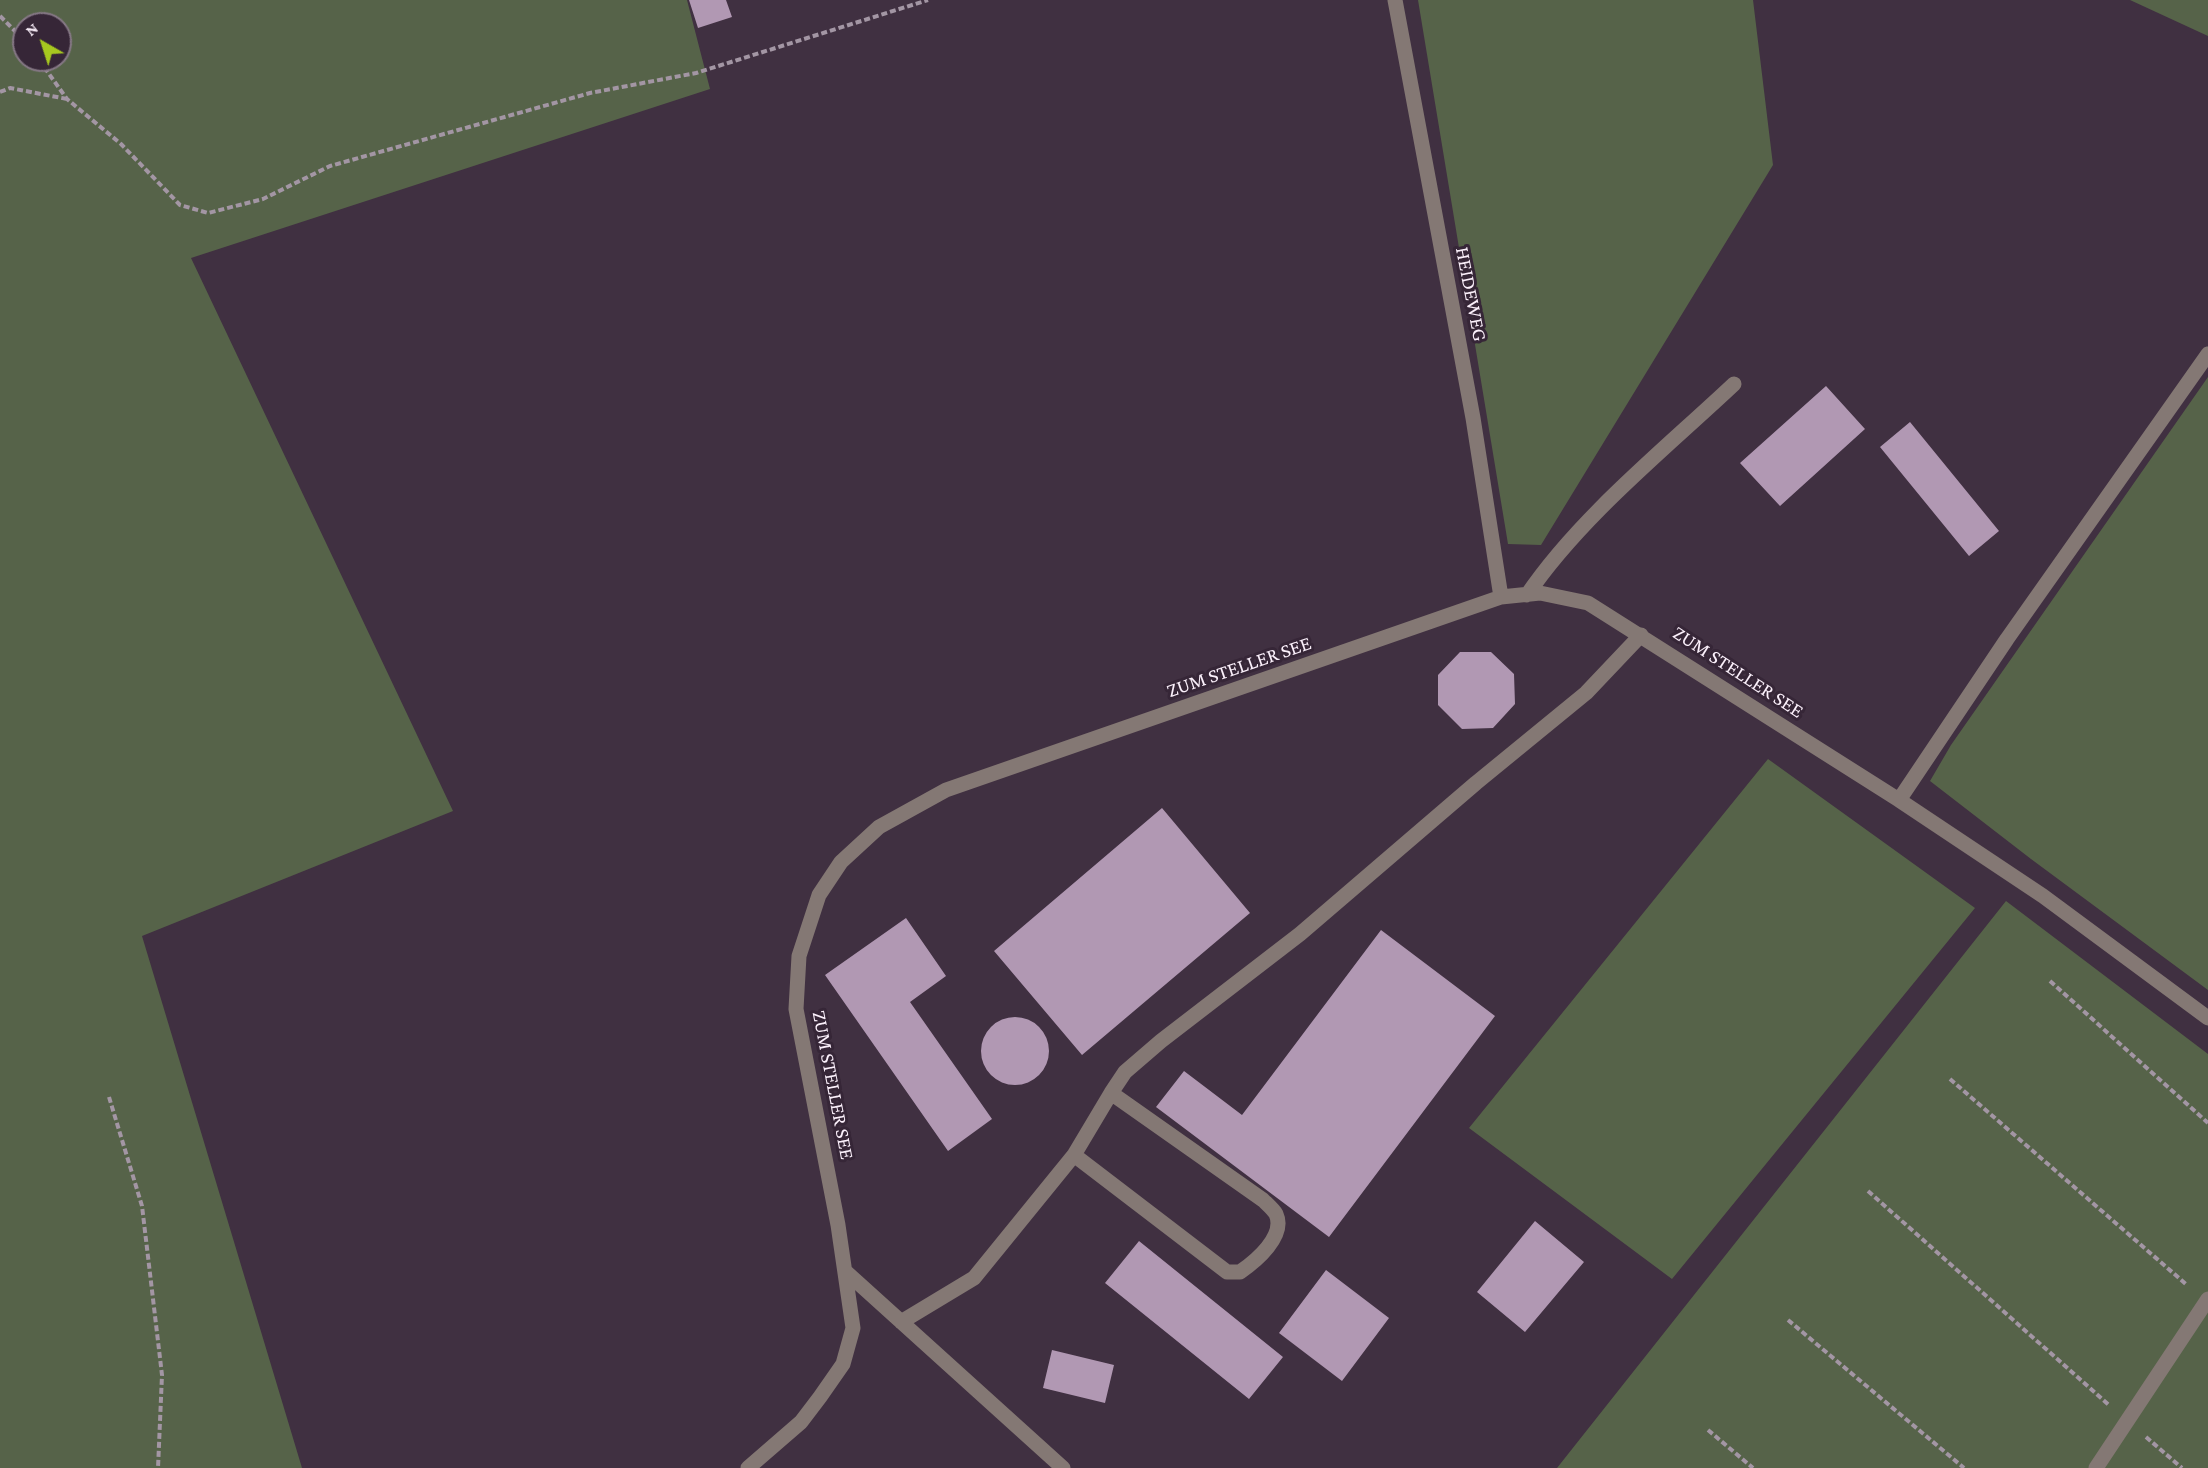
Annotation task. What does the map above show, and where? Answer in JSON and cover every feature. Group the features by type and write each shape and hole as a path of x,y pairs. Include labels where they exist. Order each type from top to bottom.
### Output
{"street":[{"name":"HEIDEWEG","path":"1395,0 1473,418 1501,597"},
{"path":"1899,800 2007,639 2208,354"},
{"path":"1527,595 1547,565 1604,505 1734,384"},
{"name":"ZUM STELLER SEE","path":"748,1468 801,1422 843,1364 853,1328 838,1225 796,1009 799,956 819,895 841,862 879,827 946,790 1501,597 1540,593 1588,603 1899,800 2043,896 2208,1018"},
{"path":"901,1322 974,1278 1074,1155 1125,1072 1161,1041 1300,934 1476,783 1586,693 1641,635"},
{"path":"1074,1155 1227,1272 1240,1272 1265,1251 1273,1239 1278,1224 1275,1213 1263,1200 1111,1093"},
{"path":"845,1271 1063,1468"},
{"path":"2096,1468 2207,1300"}],"path":[{"path":"48,72 67,99 121,144 180,205 208,213 263,199 330,166 590,93 696,73 928,0"},
{"path":"0,16 12,28"},
{"path":"0,92 10,88 67,99"},
{"path":"2050,981 2208,1123"},
{"path":"1950,1079 2207,1300"},
{"path":"109,1097 142,1206 162,1375 158,1468"},
{"path":"1868,1191 2182,1468"},
{"path":"1788,1320 1964,1468"},
{"path":"1708,1430 1753,1468"}],"green space":[{"path":"0,0 687,0 710,89 191,258 453,811 142,936 302,1468 0,1468"},
{"path":"1418,0 1753,0 1773,165 1541,545 1508,544"},
{"path":"2130,0 2208,0 2208,36"},
{"path":"2208,377 2208,990 1930,781 1951,745"},
{"path":"1768,759 1975,908 1672,1279 1469,1128"},
{"path":"2006,901 2208,1054 2208,1468 1557,1468"}],"building":[{"path":"689,0 726,0 732,17 698,28"},
{"path":"1826,386 1865,429 1780,506 1740,463"},
{"path":"1910,422 1999,531 1969,556 1880,447"},
{"path":"1460,652 1491,652 1514,674 1515,704 1493,728 1462,729 1438,705 1438,675"},
{"path":"1162,808 1250,913 1082,1055 994,951"},
{"path":"906,918 946,976 910,1002 992,1119 948,1151 825,975"},
{"path":"1381,930 1495,1016 1329,1237 1156,1107 1184,1071 1242,1115"},
{"path":"1015,1017 1028,1020 1039,1027 1046,1038 1049,1051 1046,1064 1039,1075 1028,1082 1015,1085 1002,1082 991,1075 984,1064 981,1051 984,1038 991,1027 1002,1020"},
{"path":"1535,1221 1584,1262 1525,1332 1477,1292"},
{"path":"1139,1241 1283,1357 1249,1399 1105,1283"},
{"path":"1326,1270 1389,1318 1342,1381 1279,1333"},
{"path":"1052,1350 1114,1365 1105,1403 1043,1388"}]}
